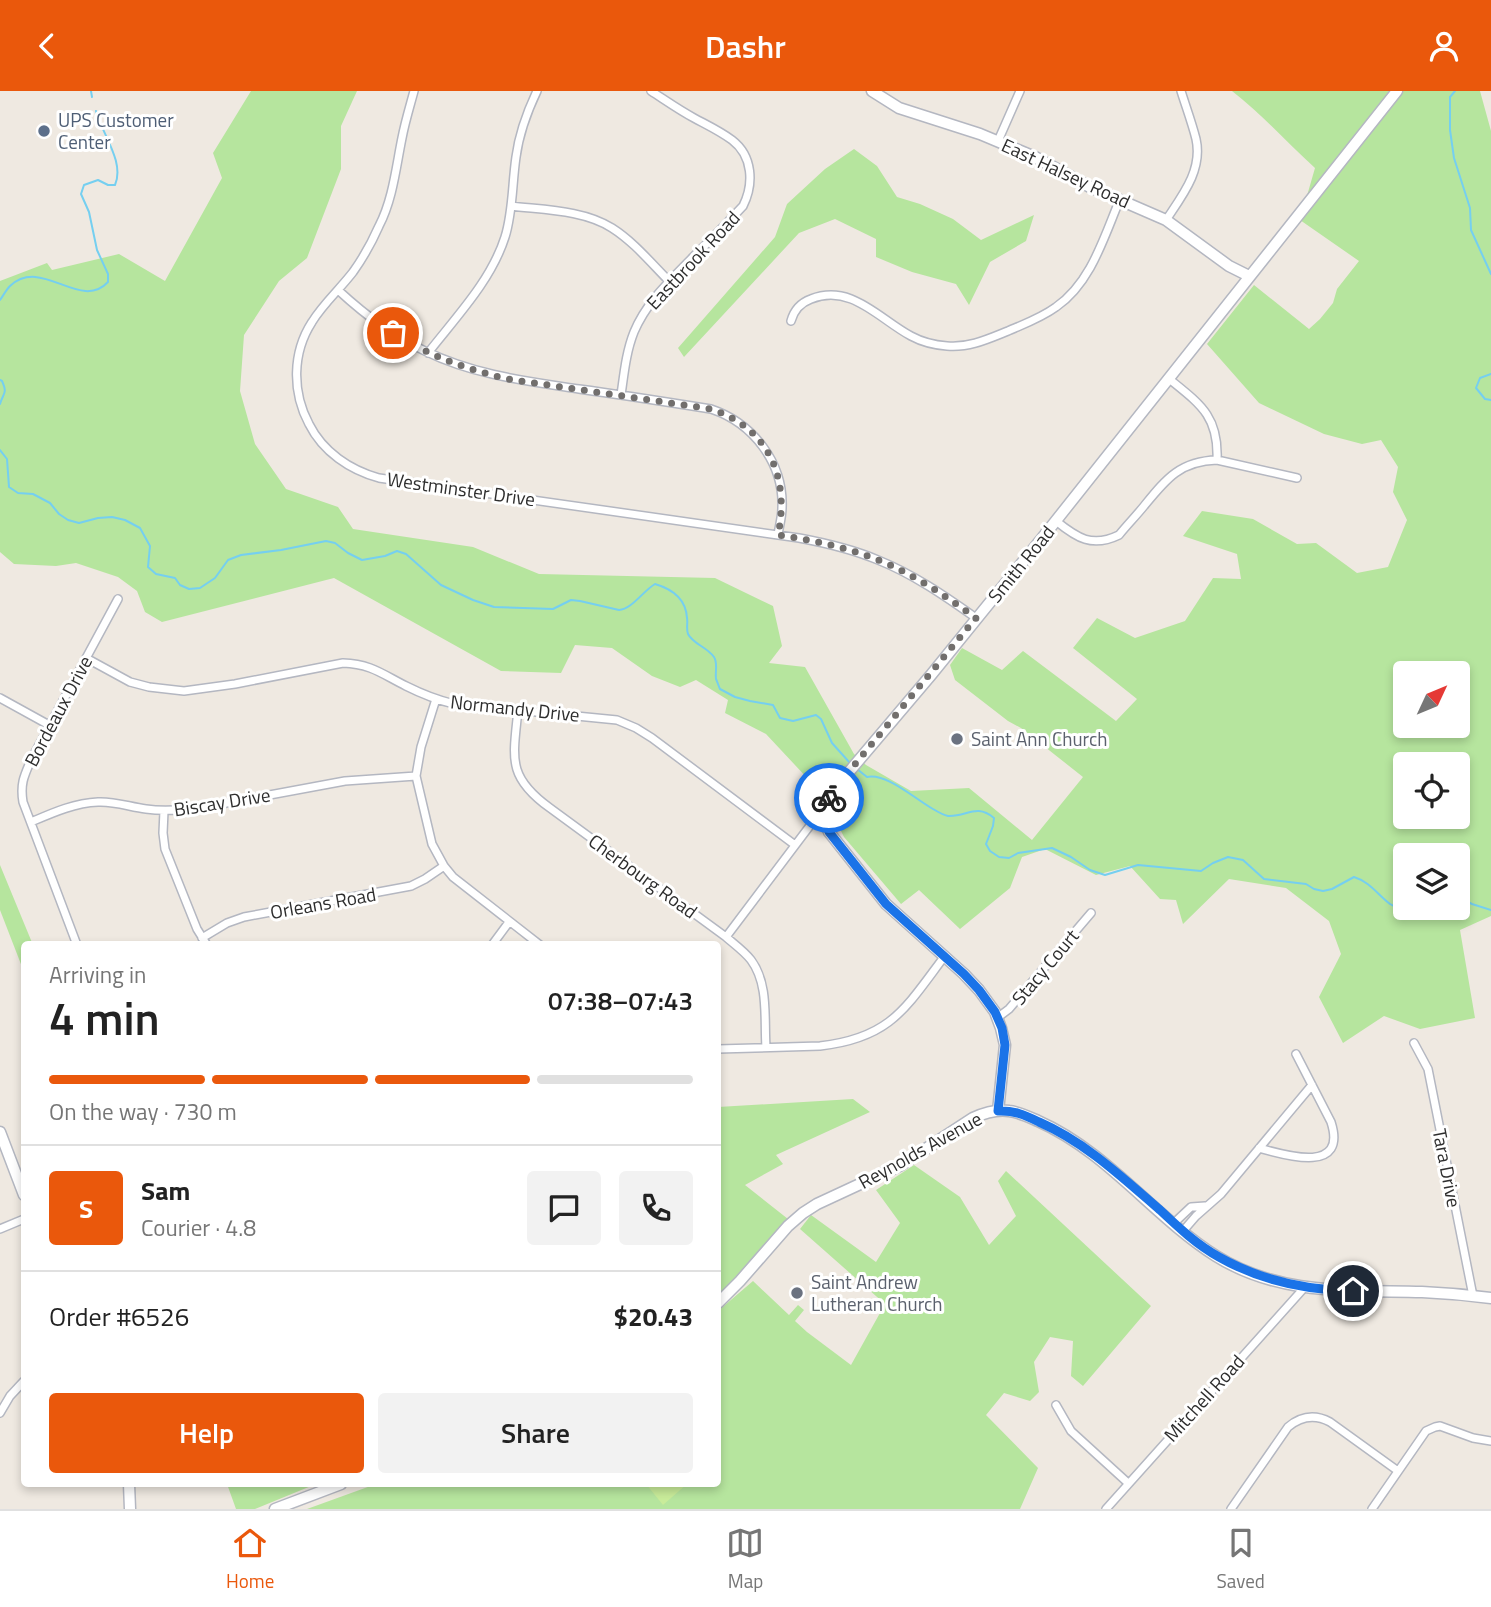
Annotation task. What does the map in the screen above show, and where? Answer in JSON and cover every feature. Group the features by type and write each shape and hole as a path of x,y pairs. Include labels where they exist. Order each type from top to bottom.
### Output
{"street":[{"name":"Westminster Drive","path":"414,91 402,133 386,212 361,260 312,320 298,358 296,382 301,407 311,429 331,452 354,469 379,478 829,544 878,560 920,581 976,618"},
{"path":"428,353 494,264 505,237 519,143 537,91"},
{"name":"Eastbrook Road","path":"621,395 634,333 648,306 668,281 743,206 749,192 751,176 739,146 651,91"},
{"name":"East Halsey Road","path":"872,91 899,108 998,141 1035,157 1090,187 1166,220 1229,266 1249,276"},
{"path":"998,141 1020,91"},
{"path":"1166,220 1187,189 1195,170 1197,141 1181,91"},
{"name":"Smith Road","path":"821,811 837,786 1056,521 1397,91"},
{"path":"791,321 796,309 804,302 817,297 837,296 856,300 908,334 928,343 951,347 984,341 1045,314 1073,293 1090,268 1120,199"},
{"path":"511,206 582,216 606,224 626,238 668,281"},
{"path":"338,290 381,325 428,353 477,372 507,379 711,409 729,417 749,431 768,454 777,472 782,501 778,535"},
{"path":"1168,378 1206,412 1214,428 1218,448 1217,460"},
{"path":"1056,521 1072,534 1087,540 1110,540 1119,535 1164,481 1180,470 1207,461 1217,460 1297,478"},
{"name":"Bordeaux Drive","path":"76,941 23,802 21,789 31,760 118,599"},
{"name":"Normandy Drive","path":"86,658 130,682 184,691 225,686 343,663 359,664 373,668 436,699 469,706 608,718 627,723 652,738 794,845"},
{"path":"0,698 49,725"},
{"path":"436,699 421,747 416,776 432,844 453,877 535,941"},
{"name":"Cherbourg Road","path":"518,711 514,758 519,777 531,793 726,937 750,959 761,978 763,988 766,1047"},
{"name":"Biscay Drive","path":"31,822 84,803 101,802 164,811 205,807 345,781 416,776"},
{"path":"164,811 165,849 205,941"},
{"path":"726,937 821,811"},
{"path":"821,811 829,832 886,904 979,990 998,1018 1005,1045 998,1111"},
{"name":"Orleans Road","path":"206,941 228,923 244,917 400,889 425,879 444,866"},
{"name":"Stacy Court","path":"998,1018 1009,1009 1091,913"},
{"path":"495,941 509,922"},
{"path":"721,1049 827,1045 874,1032 908,1006 944,957"},
{"name":"Tara Drive","path":"1414,1043 1428,1069 1472,1296"},
{"path":"1259,1149 1308,1159 1324,1154 1331,1147 1334,1132 1331,1122 1296,1054"},
{"path":"1183,1231 1221,1194 1312,1084"},
{"name":"Reynolds Avenue","path":"721,1300 788,1226 810,1208 901,1165 973,1118 998,1111 1017,1112 1075,1141 1216,1256 1248,1272 1284,1284 1330,1291 1433,1293 1491,1298"},
{"path":"0,1132 21,1187"},
{"path":"1174,1223 1191,1207 1206,1206"},
{"path":"0,1229 21,1220"},
{"name":"Mitchell Road","path":"1106,1509 1304,1288"},
{"path":"0,1413 21,1384"},
{"path":"1056,1405 1064,1423 1077,1439 1128,1483"},
{"path":"1231,1509 1285,1431 1305,1417 1320,1417 1330,1422 1398,1471"},
{"path":"1372,1509 1426,1431 1440,1426 1472,1438 1491,1441"},
{"path":"129,1487 130,1509"},
{"path":"275,1509 333,1487"}],"green space":[{"path":"251,91 357,91 341,126 341,169 307,258 279,281 244,335 240,391 255,444 286,489 338,507 353,529 473,547 539,574 715,578 773,606 782,646 769,663 805,667 854,754 866,765 911,791 969,788 1032,840 1083,777 955,680 950,665 962,648 1002,670 1023,651 1116,721 1137,699 1073,648 1097,618 1135,638 1185,621 1213,578 1241,579 1237,554 1183,536 1202,511 1253,519 1297,544 1316,543 1357,573 1388,567 1407,520 1393,492 1398,467 1381,440 1362,444 1324,434 1259,403 1207,344 1254,285 1309,329 1333,303 1337,289 1359,261 1300,220 1315,168 1232,91 1480,91 1491,131 1491,916 1460,930 1475,1018 1420,1029 1384,1016 1343,1043 1319,997 1341,954 1329,921 1286,888 1229,879 1183,924 1176,900 1160,899 1130,866 1096,875 1045,849 1022,857 1010,888 960,929 919,890 901,904 844,837 823,795 766,734 725,713 728,700 696,680 680,687 652,676 612,648 575,645 561,673 501,671 334,578 162,622 145,612 137,591 118,577 76,563 56,566 14,564 0,552 0,281 47,263 52,270 119,254 165,281 222,178 213,153"},
{"path":"854,149 877,166 897,197 953,219 981,240 1034,215 1026,241 990,262 969,305 956,284 912,272 876,257 876,239 835,219 799,233 684,357 678,348 775,237 787,204 825,169"},
{"path":"0,865 31,941 21,941 21,964 0,910"},
{"path":"853,1099 870,1112 776,1155 783,1164 745,1185 788,1219 721,1295 721,1107"},
{"path":"914,1165 960,1197 989,1245 1016,1216 998,1181 1006,1171 1151,1306 1083,1386 1071,1376 1073,1341 1050,1337 1034,1362 1039,1392 1030,1401 1004,1393 986,1415 1038,1468 1020,1509 307,1509 368,1487 721,1487 721,1308 753,1281 789,1315 798,1305 804,1310 795,1321 851,1365 885,1304 800,1229 811,1215 876,1262 900,1223 876,1190"},
{"path":"228,1487 309,1487 255,1509 236,1509"},
{"path":"648,1487 684,1487 663,1505"}],"waterway":[{"path":"91,91 92,97"},
{"path":"1455,91 1450,97 1450,130 1454,158 1470,208 1471,230 1491,274"},
{"path":"0,300 10,286 22,278 48,279 85,291 97,290 108,282 108,274 97,250 89,212 81,194 84,185 98,180 115,185 117,176 112,148 96,111"},
{"path":"1491,374 1480,378 1476,388 1485,399 1491,400"},
{"path":"0,380 5,391 0,404"},
{"path":"0,450 7,459 9,487 18,493 33,494 50,503 68,520 79,523 112,517 140,528 150,546 148,567 156,574 175,578 180,585 189,589 200,588 215,578 228,560 241,555 326,541 335,543 362,560 397,551 406,554 441,585 494,607 553,609 571,600 619,610 628,607 655,584 661,586 681,600 686,611 688,634 714,657 720,689 735,697 773,705 780,718 793,721 816,715 821,719 832,743 850,763"},
{"path":"857,769 867,777 892,783 944,815 955,816 977,811 988,814 994,818 986,844 990,851 999,857 1009,858 1018,853 1052,848 1090,870 1105,875 1138,865 1201,871 1228,857 1243,860 1264,879 1306,884 1323,891 1354,877 1369,885 1393,906"},
{"path":"1470,903 1491,910"}],"way so far":[{"path":"393,333 428,353 477,372 720,412 749,431 773,463 782,501 778,535 829,544 878,560 920,581 976,618 829,798"}],"place":[{"name":"UPS Customer Center","path":"44,131"},
{"name":"Saint Ann Church","path":"957,739"},
{"name":"Saint Andrew Lutheran Church","path":"797,1293"}],"route":[{"path":"829,798 821,811 829,832 886,904 964,974 995,1012 1005,1045 998,1111 1017,1112 1075,1141 1216,1256 1248,1272 1284,1284 1330,1291 1353,1291"}]}
